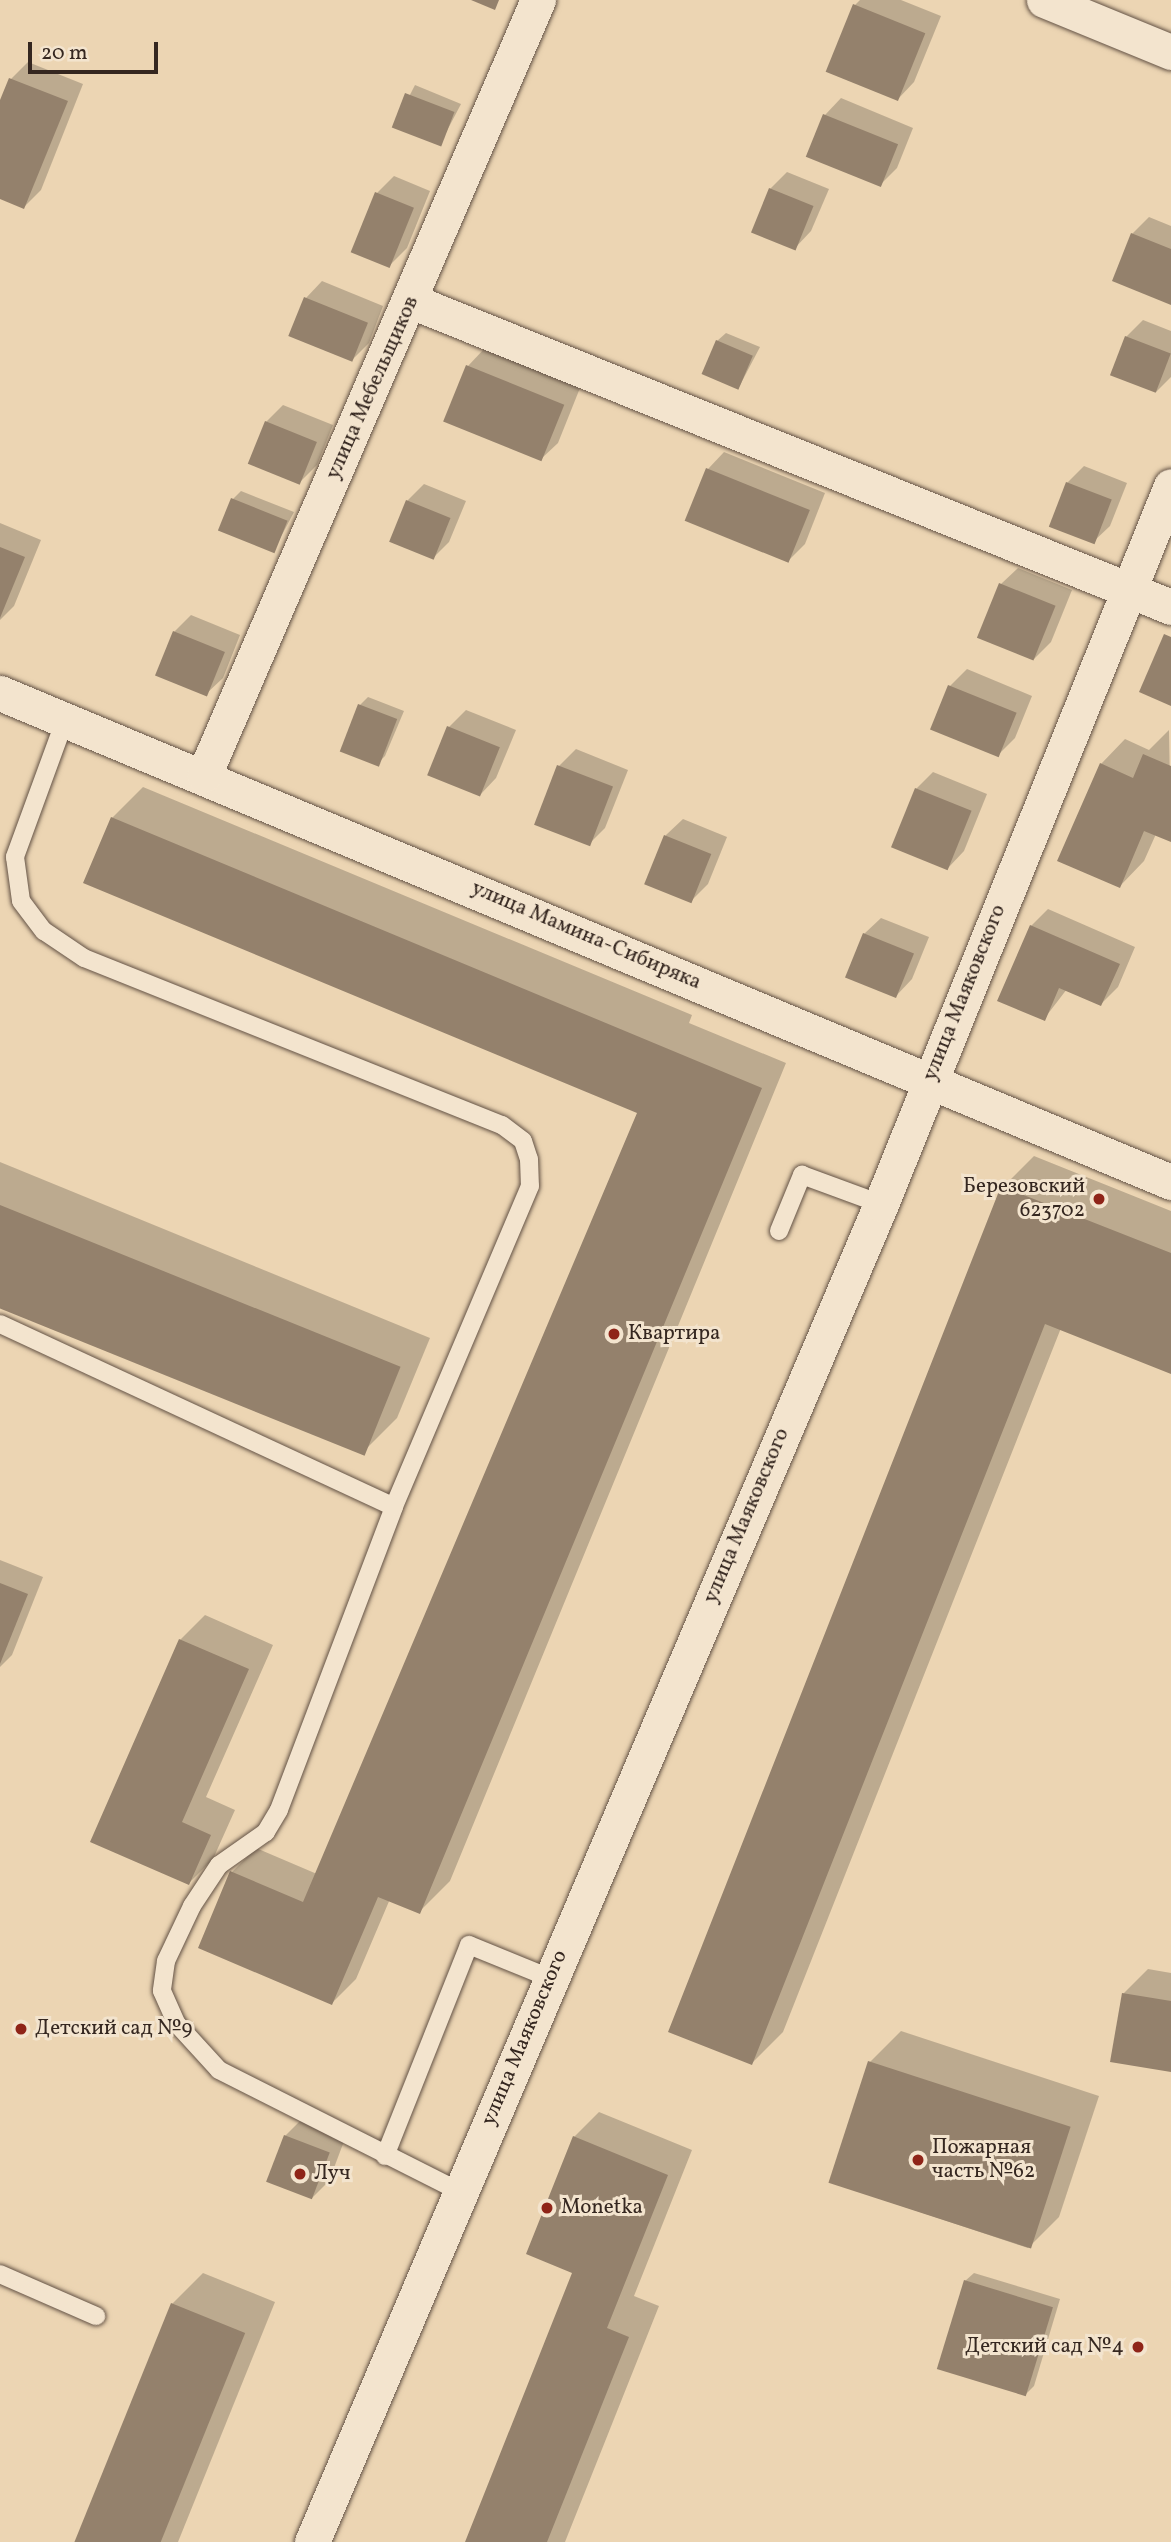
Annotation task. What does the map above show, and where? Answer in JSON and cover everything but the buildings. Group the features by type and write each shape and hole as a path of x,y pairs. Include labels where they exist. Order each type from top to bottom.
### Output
{"street":[{"name":"улица Мебельщиков","path":"204,775 411,301 538,0"},
{"path":"1044,0 1171,52"},
{"path":"411,301 1171,607"},
{"name":"улица Маяковского","path":"312,2542 881,1204 1171,486"},
{"name":"улица Мамина-Сибиряка","path":"0,693 204,775 1171,1182"}],"lane":[{"path":"65,720 15,857 21,901 44,931 84,958 502,1125 523,1141 530,1186 394,1507 279,1810 266,1832 219,1865 191,1906 166,1961 162,1991 177,2024 219,2070 460,2192"},
{"path":"779,1231 802,1175 881,1204"},
{"path":"0,1324 394,1507"},
{"path":"385,2156 469,1945 550,1978"},
{"path":"0,2274 96,2316"}],"place":[{"name":"Березовский 623702","path":"1099,1199"},
{"name":"Квартира","path":"614,1334"},
{"name":"Детский сад №9","path":"21,2029"},
{"name":"Пожарная часть №62","path":"918,2160"},
{"name":"Луч","path":"300,2174"},
{"name":"Monetka","path":"547,2208"},
{"name":"Детский сад №4","path":"1138,2347"}]}
